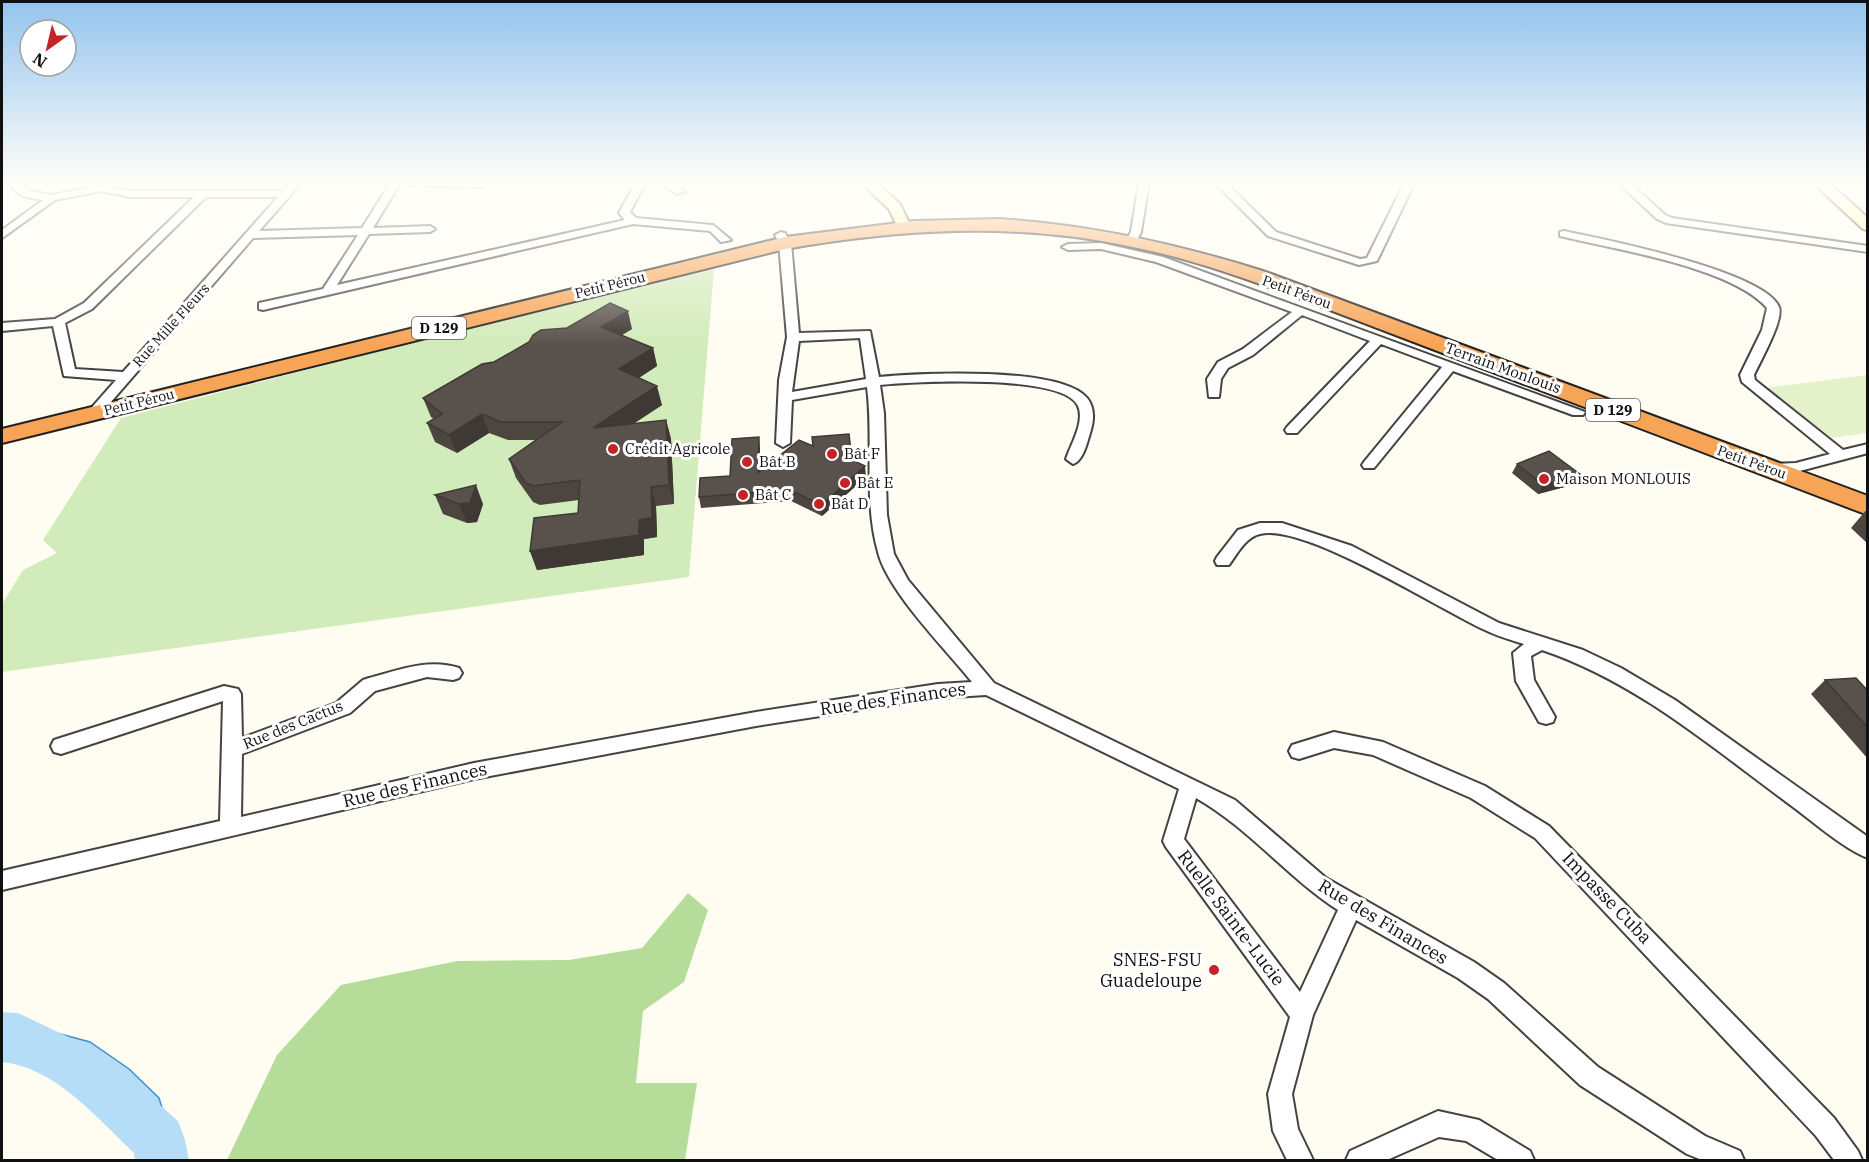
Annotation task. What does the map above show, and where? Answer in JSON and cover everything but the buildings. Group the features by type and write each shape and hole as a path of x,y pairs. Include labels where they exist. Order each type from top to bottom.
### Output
{"highway":[{"name":"Petit Pérou","path":"2,436 98,407 783,239 804,236"},
{"name":"Petit Pérou","path":"1135,236 1246,274 1431,345 1704,444 1868,495"},
{"name":"Petit Pérou","path":"1431,345 1795,473 1868,506"},
{"name":"Petit Pérou","path":"2,425 98,407"}],"street":[{"path":"2,327 58,322 88,306 160,236"},
{"name":"Rue Mille Fleurs","path":"98,407 251,236"},
{"path":"327,292 363,236"},
{"path":"263,306 567,236"},
{"path":"721,236 725,240"},
{"path":"1279,236 1359,262 1371,261 1383,236"},
{"path":"1574,236 1656,255 1736,281 1764,296 1771,303 1774,315 1747,375 1749,382 1839,454"},
{"path":"1778,236 1868,249"},
{"path":"783,239 793,337 785,397 783,443"},
{"name":"Terrain Monlouis","path":"1068,247 1093,245 1130,251 1300,311 1377,341 1431,345 1450,366 1578,412"},
{"path":"1214,394 1214,379 1223,365 1248,352 1300,311"},
{"path":"58,322 69,373 124,376"},
{"path":"793,337 866,334 877,413 879,515 886,554 901,583 988,688"},
{"path":"1292,430 1377,341"},
{"path":"1369,465 1450,366"},
{"path":"785,397 872,380 958,375 1060,388 1079,398 1086,406 1086,422 1073,459"},
{"path":"1795,473 1839,454 1868,448"},
{"path":"1223,561 1244,534 1260,528 1282,528 1346,550 1493,627 1542,642 1615,673 1668,705 1868,849"},
{"path":"1542,642 1522,653 1525,681 1546,717"},
{"name":"Rue des Cactus","path":"233,749 343,708 369,685 427,670 453,673"},
{"name":"Rue des Finances","path":"2,881 485,768 756,718 938,691 988,688 1190,785 1240,815 1306,875 1351,906 1478,978 1589,1076 1696,1145 1731,1161"},
{"name":"Rue des Cactus","path":"61,746 229,693 233,695 230,829"},
{"name":"Impasse Cuba","path":"1299,751 1334,740 1376,748 1478,792 1542,832 1817,1119 1850,1161"},
{"name":"Ruelle Sainte-Lucie","path":"1190,785 1173,841 1302,1014"},
{"path":"1300,1161 1286,1131 1280,1094 1302,1014 1351,906"},
{"path":"1359,1161 1438,1124 1470,1130 1521,1161"}],"green space":[{"path":"714,269 689,577 2,672 2,604 23,570 57,553 43,540 121,418 668,276"},
{"path":"1867,375 1867,433 1832,438 1765,388"},
{"path":"688,893 708,910 684,982 643,1011 636,1083 697,1083 685,1160 227,1160 277,1055 341,985 457,961 569,960 642,948"}],"water":[{"path":"2,1027 42,1029 90,1042 129,1069 159,1098 178,1160 154,1160 152,1145 111,1096 82,1070 2,1042"}],"waterway":[{"path":"2,1037 18,1038 82,1070 159,1140 162,1160"}],"place":[{"name":"Crédit Agricole","path":"613,449"},
{"name":"Bât F","path":"832,454"},
{"name":"Bât B","path":"747,462"},
{"name":"Maison MONLOUIS","path":"1544,479"},
{"name":"Bât E","path":"845,483"},
{"name":"Bât C","path":"743,495"},
{"name":"Bât D","path":"819,504"},
{"name":"SNES-FSU Guadeloupe","path":"1214,970"}]}
